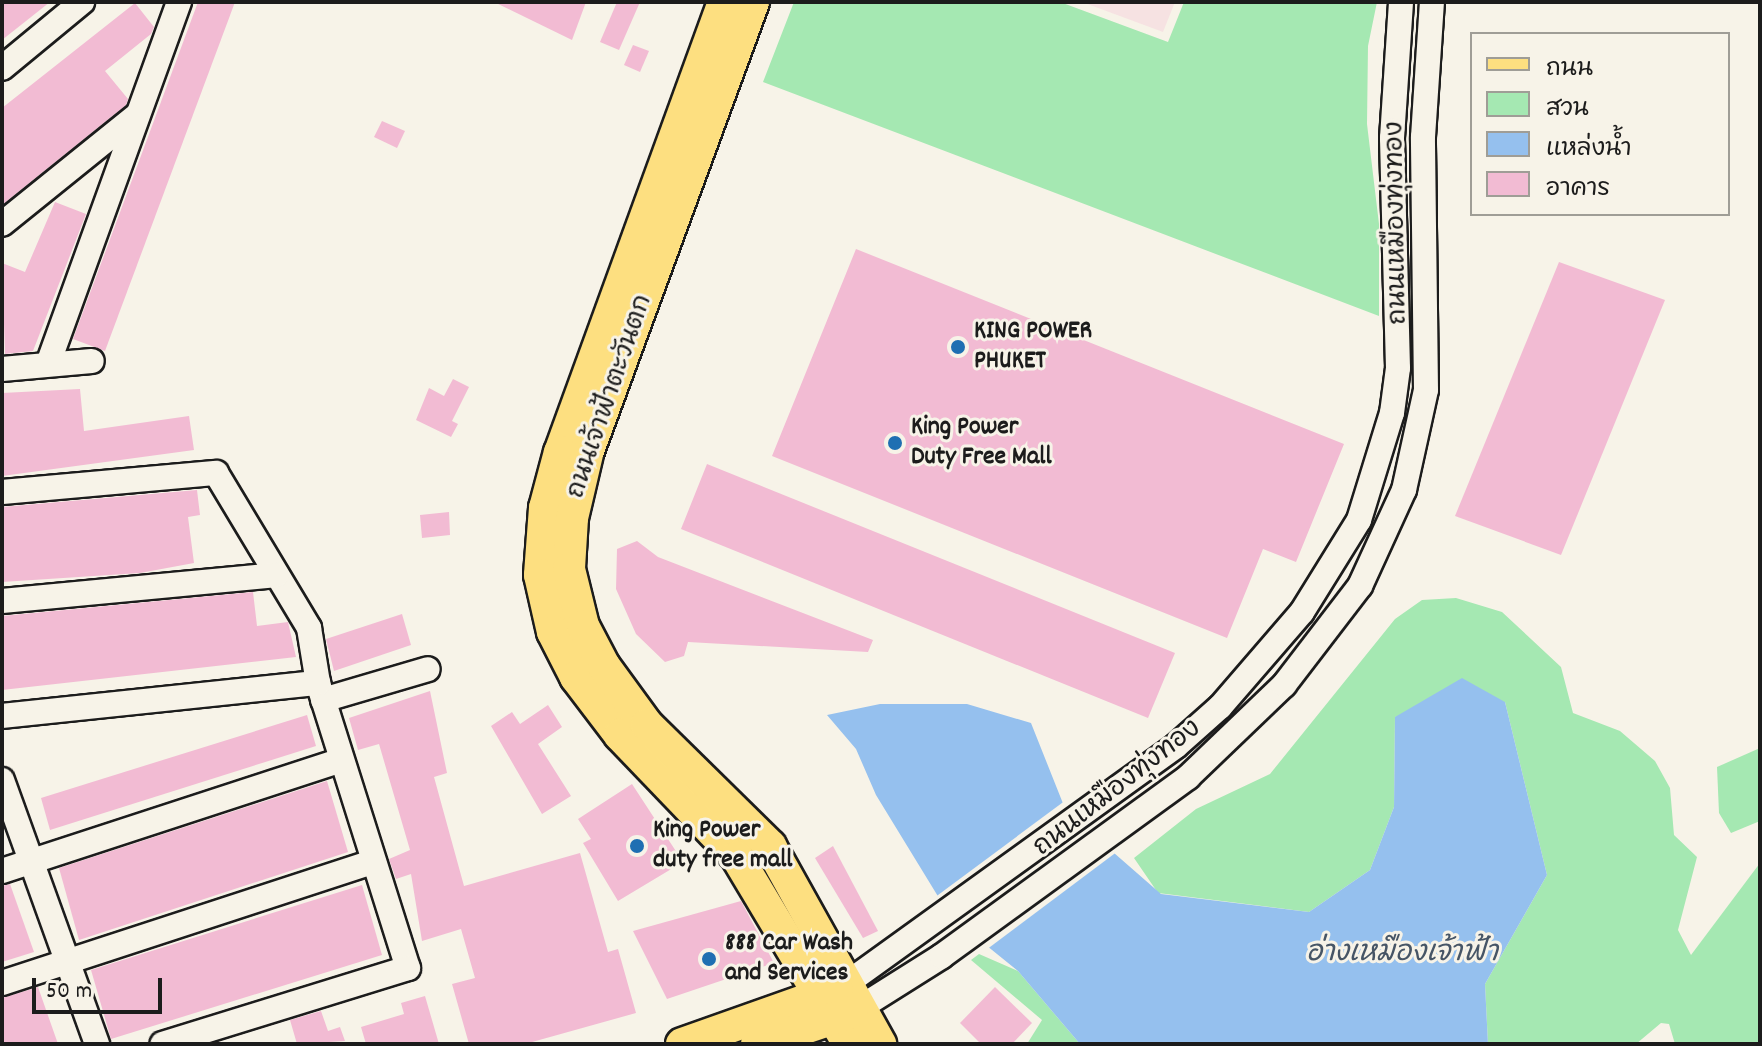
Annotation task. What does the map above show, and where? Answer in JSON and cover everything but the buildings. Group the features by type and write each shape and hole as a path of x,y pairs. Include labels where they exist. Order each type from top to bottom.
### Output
{"main road":[{"name":"ถนนเจ้าฟ้าตะวันตก","path":"724,2 656,183 551,482 541,535 543,598 557,645 576,677 620,735 737,857 841,1011 880,1044"},
{"name":"ถนนเจ้าฟ้าตะวันตก","path":"753,2 587,454 572,518 569,569 583,626 604,666 647,725 770,846 793,877 841,1011"},
{"path":"682,1044 841,1011"},
{"path":"757,1044 841,1011"}],"street":[{"path":"2,68 82,2"},
{"path":"48,364 179,2"},
{"name":"ถนนเหมืองทุ่งทอง","path":"841,1011 923,931 1176,746 1256,668 1302,612 1359,520 1392,413 1398,368 1393,165 1401,2"},
{"name":"ถนนเหมืองทุ่งทอง","path":"841,1011 942,956 1188,777 1284,685 1360,586 1404,490 1426,390 1424,163 1432,2"},
{"path":"2,224 138,114"},
{"path":"1393,165 1424,163"},
{"path":"2,369 92,361"},
{"path":"2,492 216,473 309,628 320,691 408,968 162,1044"},
{"path":"2,601 276,575"},
{"path":"2,716 320,691 428,669"},
{"path":"2,871 341,760"},
{"path":"2,780 35,861 97,1044"},
{"path":"2,983 373,862"}],"shaded area":[{"path":"1082,2 1175,2 1163,32"}],"green space":[{"path":"794,2 1060,2 1168,42 1184,2 1377,2 1368,46 1367,124 1379,224 1379,316 763,82"},
{"path":"1456,598 1502,612 1561,667 1573,713 1620,731 1655,761 1670,788 1674,835 1697,857 1678,930 1691,955 1760,863 1760,1044 1675,1044 1669,1024 1661,1023 1636,1044 1488,1044 1485,984 1547,875 1505,702 1395,717 1394,807 1370,870 1309,912 1158,893 1134,858 1196,809 1270,774 1395,619 1422,600"},
{"path":"1760,748 1760,821 1731,833 1719,813 1717,767"},
{"path":"979,954 1018,971 1080,1044 1027,1044 1042,1020 971,960"}],"water":[{"name":"อ่างเหมืองเจ้าฟ้า","path":"1462,678 1505,702 1547,875 1485,984 1488,1044 1080,1044 1018,971 950,916 876,795 856,749 827,715 880,704 967,704 1031,723 1066,811 1161,894 1309,912 1370,870 1394,807 1395,717"}],"pier":[{"path":"1066,800 1118,851 986,950 947,919 934,898"}],"place":[{"name":"KING POWER PHUKET","path":"958,347"},
{"name":"King Power Duty Free Mall","path":"895,443"},
{"name":"King Power duty free mall","path":"637,846"},
{"name":"888 Car Wash and Services","path":"709,959"}]}
